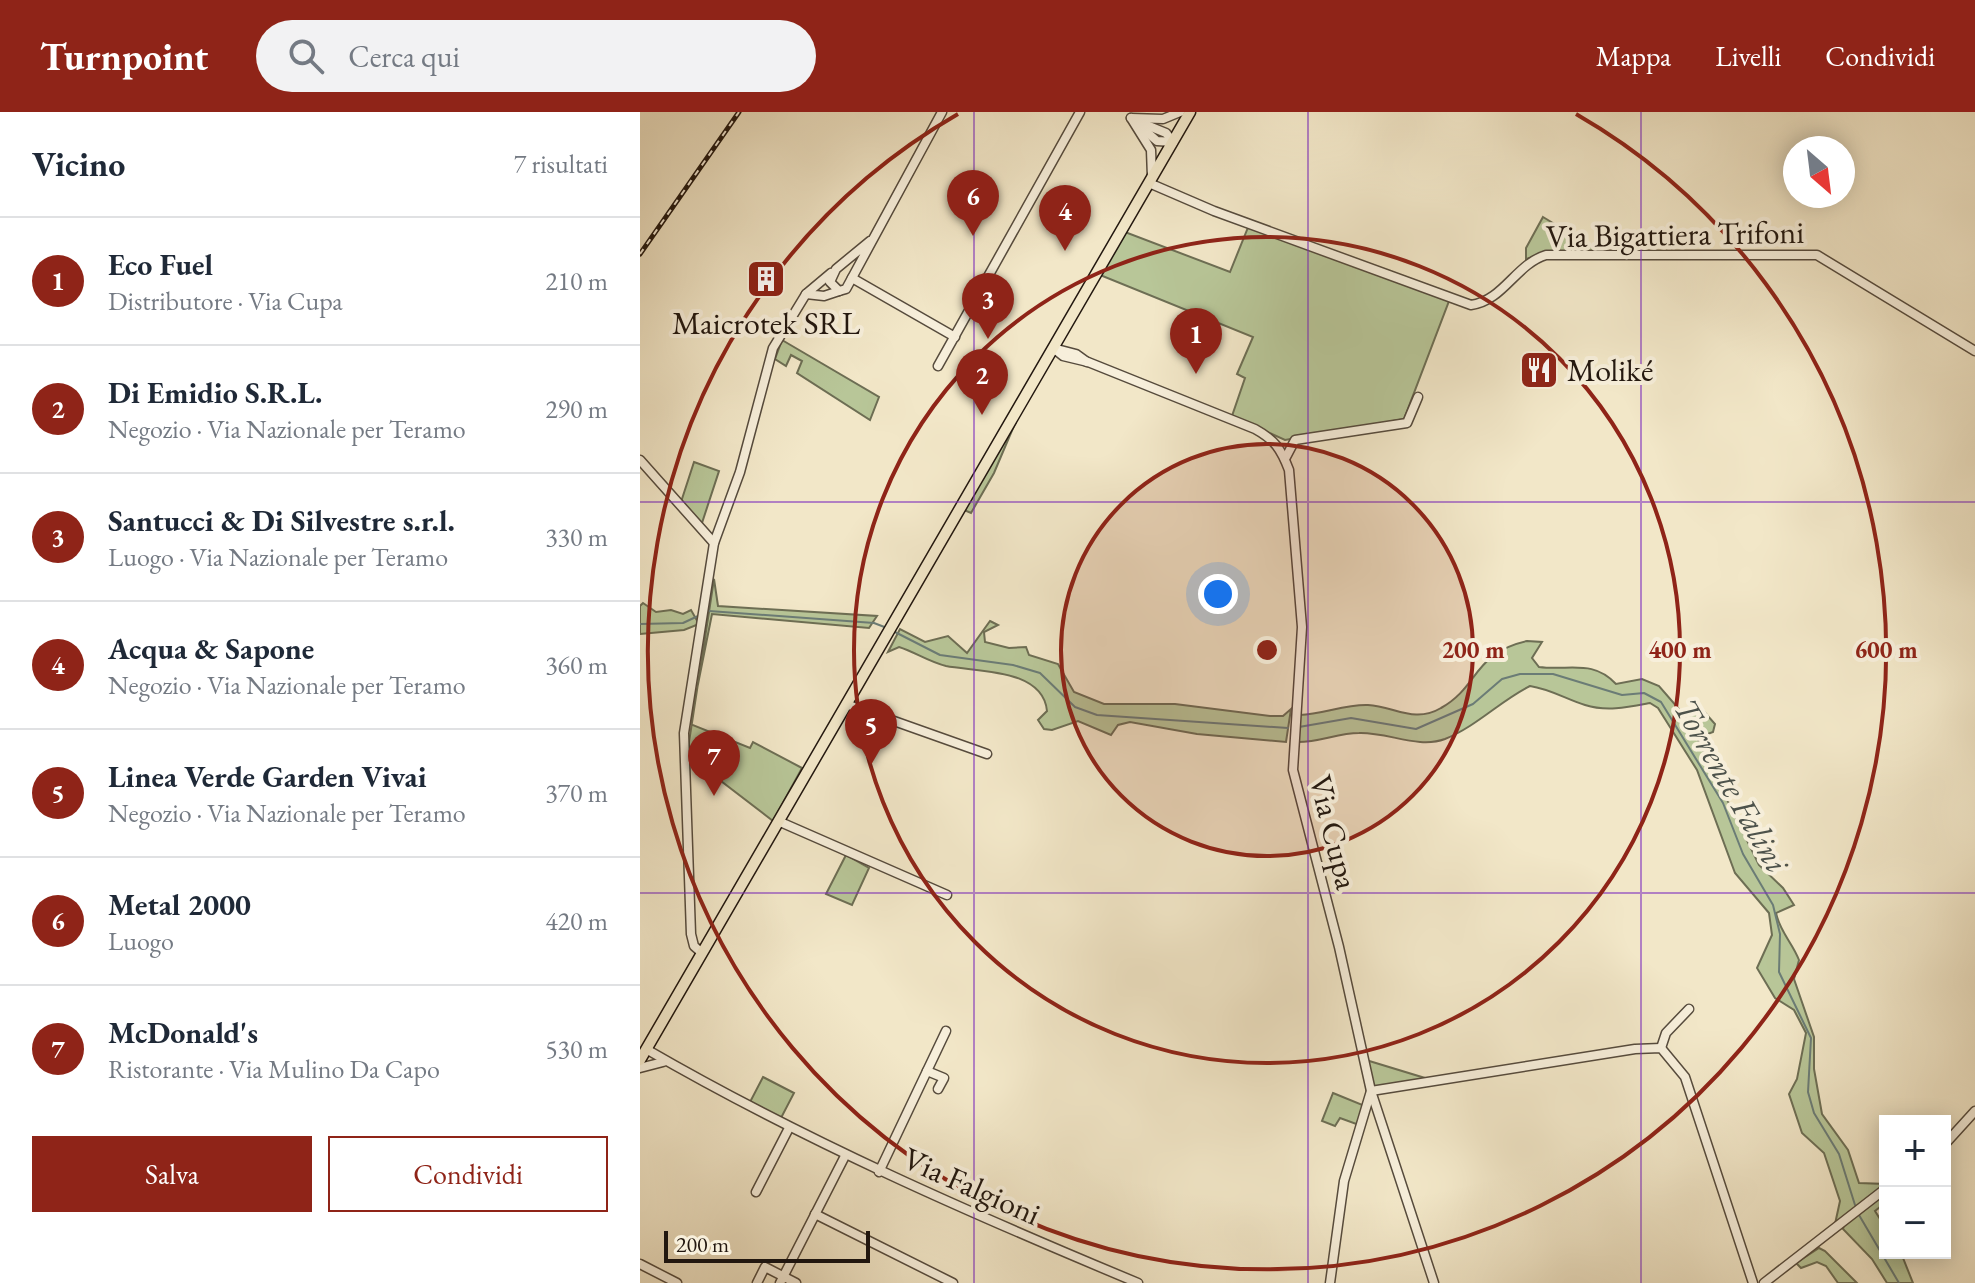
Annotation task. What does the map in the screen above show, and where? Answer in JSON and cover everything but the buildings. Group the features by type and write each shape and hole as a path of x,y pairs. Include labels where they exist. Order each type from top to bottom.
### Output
{"main road":[{"path":"643,1054 1190,112"}],"street":[{"path":"806,294 824,296 846,289 942,112"},
{"path":"938,366 1080,112"},
{"path":"1127,115 1163,119 1180,112"},
{"path":"1127,115 1166,133 1173,142"},
{"path":"1127,115 1151,150 1150,180"},
{"name":"Via Bigattiera Trifoni","path":"1150,180 1214,211 1471,305 1489,298 1525,264 1546,255 1817,255 1975,351"},
{"path":"702,953 694,946 691,934 684,733 714,543 740,472 773,348 806,294 870,241"},
{"path":"836,269 830,282 839,291"},
{"path":"852,278 955,337"},
{"path":"1064,329 1073,357"},
{"path":"1053,348 1255,429 1273,439 1285,459"},
{"path":"1040,370 1053,360 1073,357"},
{"path":"1285,459 1295,440 1407,423 1418,397"},
{"name":"Via Cupa","path":"1285,459 1289,470 1302,627 1293,770 1371,1091 1434,1283"},
{"path":"640,460 714,543"},
{"path":"846,704 987,754"},
{"path":"778,821 947,895"},
{"path":"1661,1048 1666,1033 1689,1009"},
{"path":"879,1172 946,1031"},
{"path":"1330,1283 1344,1181 1371,1091 1635,1049 1661,1048"},
{"path":"1661,1048 1685,1077 1753,1283"},
{"name":"Via Falgioni","path":"643,1054 671,1064 789,1128 879,1172 1138,1283"},
{"path":"640,1068 658,1060 671,1064"},
{"path":"927,1071 944,1078 938,1089"},
{"path":"1951,1137 1975,1111"},
{"path":"756,1192 789,1128"},
{"path":"782,1280 845,1156"},
{"path":"1764,1283 1879,1194"},
{"path":"815,1214 953,1283"},
{"path":"640,1264 677,1283"},
{"path":"757,1283 765,1267 782,1280 796,1283"}],"green space":[{"path":"1543,217 1599,251 1551,252 1526,259 1526,248"},
{"path":"1249,225 1449,301 1404,419 1285,440 1232,416 1245,378 1237,374 1253,337 1100,275 1125,232 1230,272"},
{"path":"782,340 879,397 870,420 797,373 802,361 791,355 786,366 775,359"},
{"path":"1016,421 994,473 971,513 964,510"},
{"path":"694,462 719,471 701,526 681,502"},
{"path":"714,579 718,606 877,616 869,628 712,614 698,686"},
{"path":"643,603 656,612 671,610 683,614 691,610 699,624 684,630 640,634 640,606"},
{"path":"990,621 998,625 984,632 985,642 1009,648 1026,647 1029,655 1058,664 1074,692 1104,704 1175,704 1270,716 1283,716 1291,709 1286,742 1197,734 1130,722 1118,725 1111,735 1078,721 1052,730 1044,729 1038,720 1047,711 1043,697 1021,679 946,666 899,647 888,652 900,629 925,642 948,636 967,653"},
{"path":"1527,641 1542,642 1532,658 1539,667 1589,669 1607,676 1616,684 1642,679 1659,686 1684,715 1700,707 1715,724 1713,732 1697,738 1759,865 1783,888 1794,905 1776,913 1799,960 1794,979 1814,1037 1814,1069 1822,1114 1848,1150 1859,1183 1879,1184 1879,1189 1835,1224 1840,1201 1824,1153 1802,1133 1789,1094 1797,1079 1806,1033 1794,1010 1775,998 1757,968 1772,935 1769,913 1735,873 1697,770 1658,708 1650,703 1618,708 1593,707 1530,686 1468,727 1435,742 1359,733 1298,742 1300,715 1360,705 1413,714 1431,713 1453,700 1486,662 1509,646"},
{"path":"698,686 692,725 690,724"},
{"path":"692,725 750,748 753,742 802,768 773,821 687,755"},
{"path":"846,855 869,868 852,905 826,894"},
{"path":"1366,1060 1425,1078 1429,1081 1374,1089"},
{"path":"763,1077 794,1093 781,1118 750,1102"},
{"path":"1333,1093 1365,1106 1359,1125 1340,1118 1335,1126 1322,1121"},
{"path":"1879,1198 1879,1208 1875,1211 1879,1217 1879,1259 1903,1259 1913,1283 1887,1283 1872,1259 1843,1229"},
{"path":"1819,1248 1857,1283 1838,1283 1826,1266 1817,1262 1801,1268 1796,1263"}],"waterway":[{"name":"Torrente Falini","path":"709,611 874,623 887,628"},
{"name":"Torrente Falini","path":"640,624 683,623 698,616"},
{"name":"Torrente Falini","path":"893,631 940,655 1013,665 1040,673 1075,707 1097,715 1288,728"},
{"name":"Torrente Falini","path":"1299,727 1351,718 1416,729 1473,704 1502,679 1520,674 1553,674 1622,695 1644,693 1661,702 1723,803 1743,854 1773,905 1780,934 1779,972 1811,1038 1808,1092 1814,1113 1839,1154 1855,1205"},
{"name":"Torrente Falini","path":"1859,1215 1899,1283"}],"railway":[{"path":"640,254 739,112"}],"place":[{"name":"Metal 2000","path":"973,236"},
{"name":"Acqua & Sapone","path":"1065,251"},
{"name":"Maicrotek SRL","path":"766,279"},
{"name":"Santucci & Di Silvestre s.r.l.","path":"988,339"},
{"name":"Moliké","path":"1539,370"},
{"name":"Eco Fuel","path":"1196,374"},
{"name":"Di Emidio S.R.L.","path":"982,415"},
{"name":"Linea Verde Garden Vivai","path":"871,765"},
{"name":"McDonald's","path":"714,796"}]}
